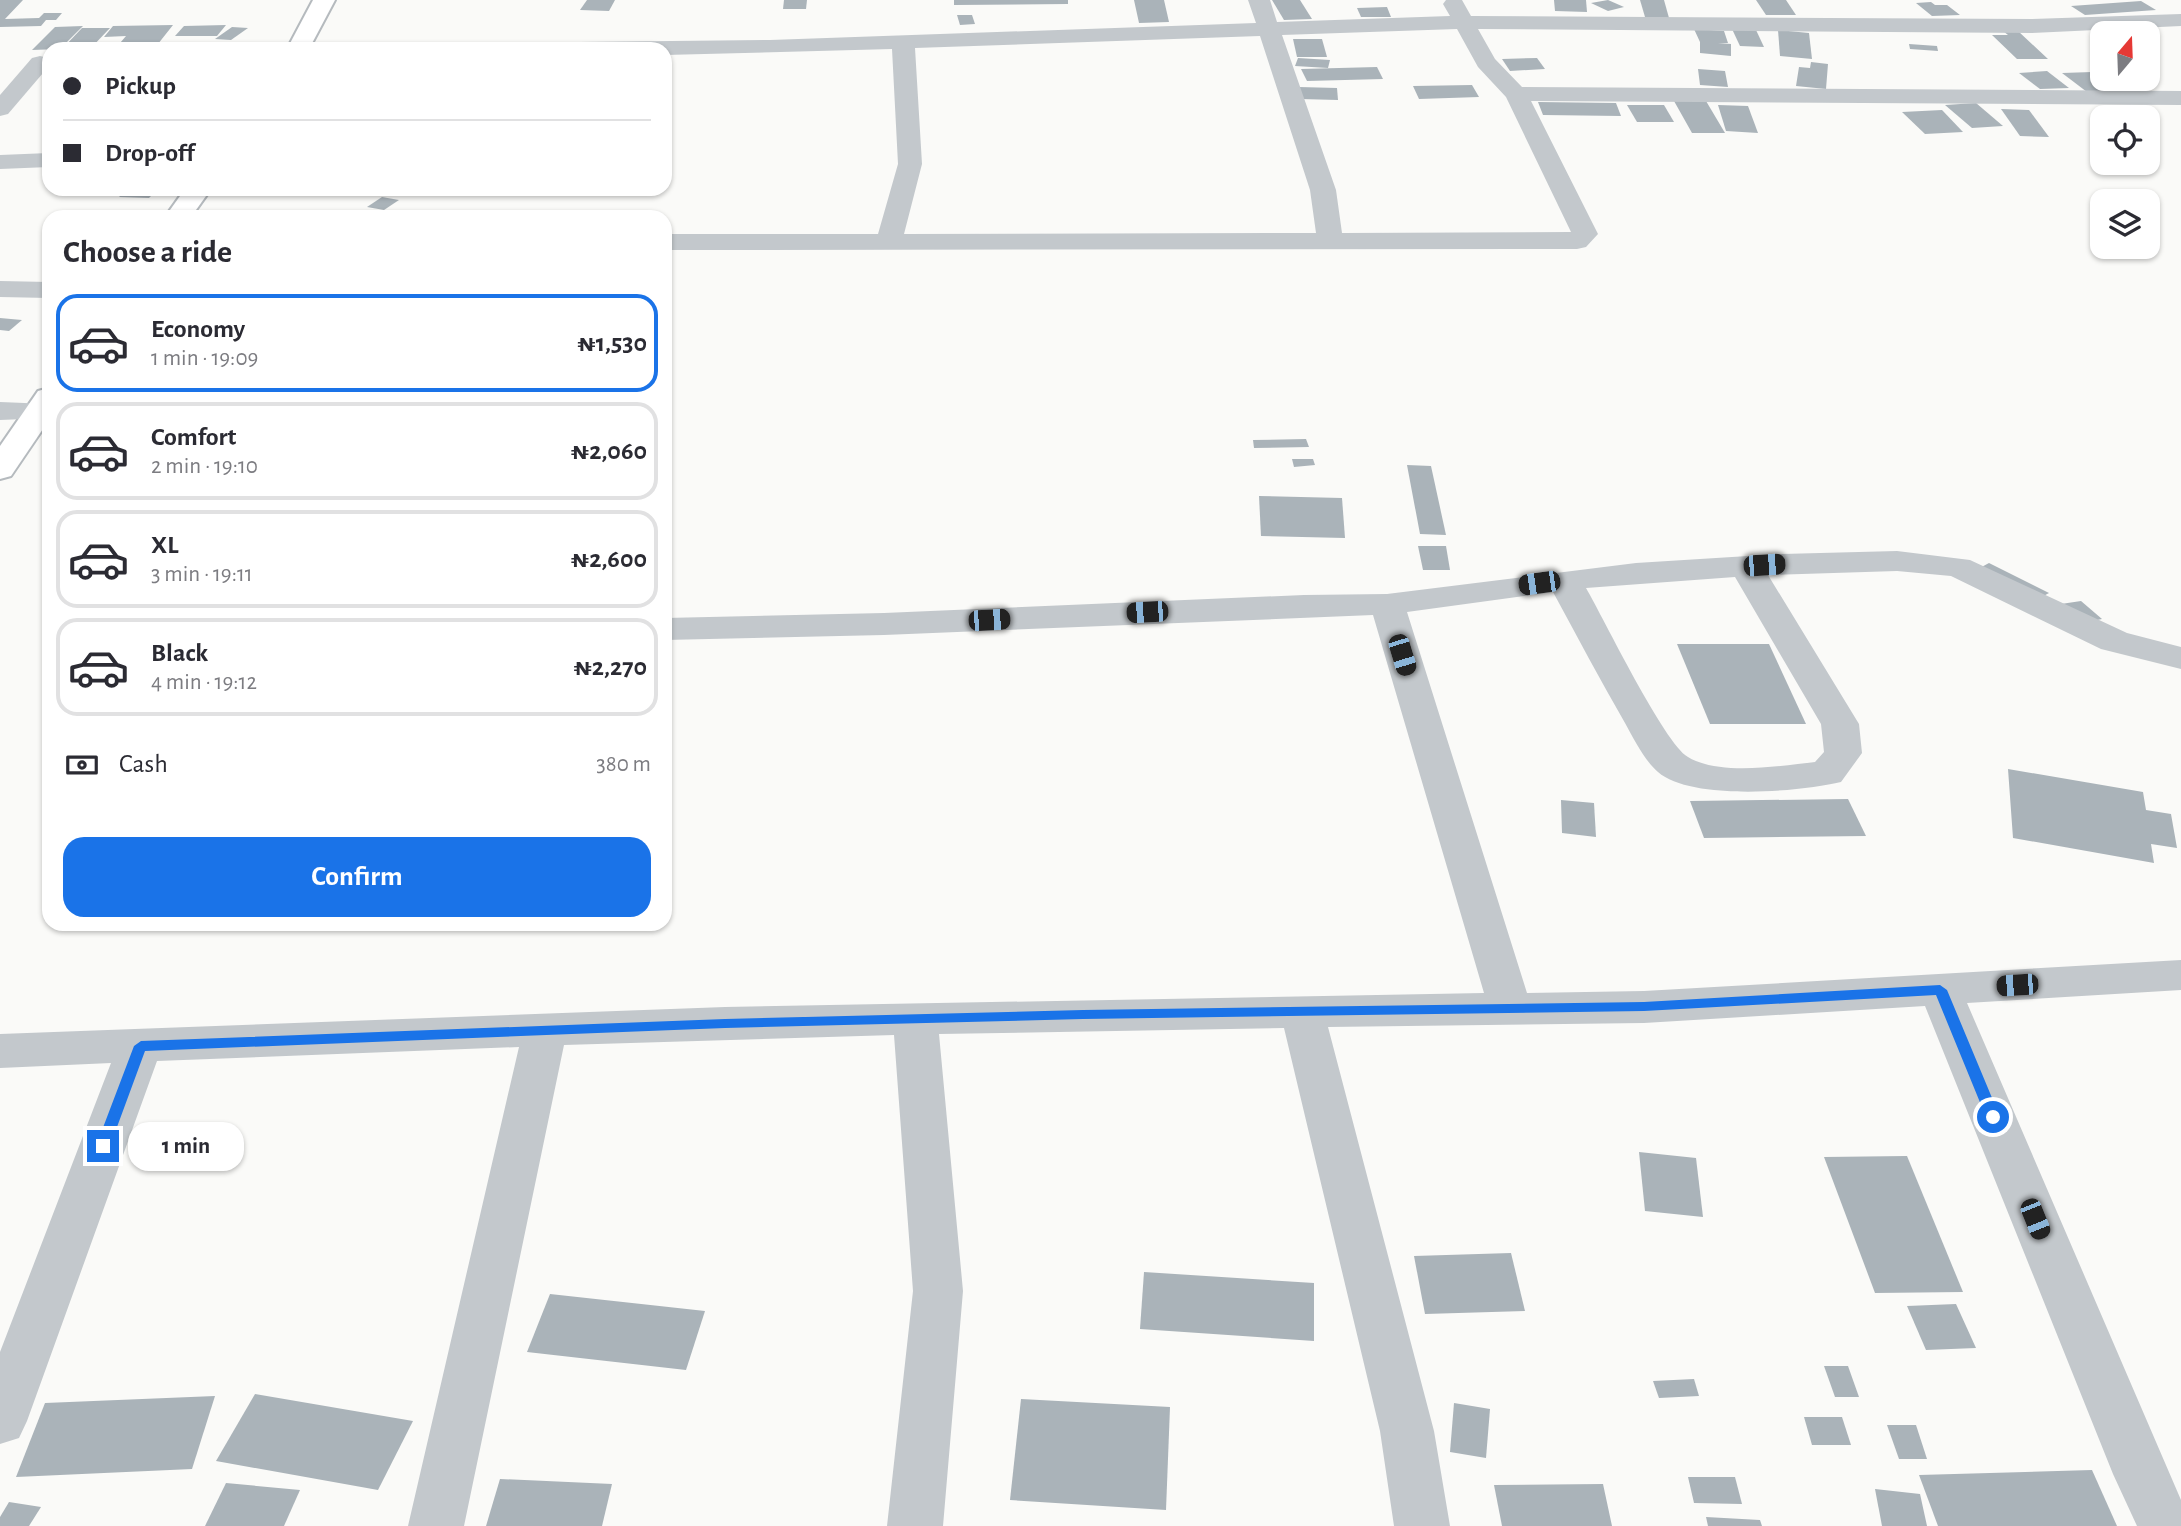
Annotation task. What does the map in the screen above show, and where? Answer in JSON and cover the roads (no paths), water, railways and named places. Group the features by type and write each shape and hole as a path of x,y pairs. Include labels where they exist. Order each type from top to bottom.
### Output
{"main road":[{"path":"302,42 324,0"},
{"path":"0,469 42,407"}],"street":[{"path":"1259,0 1323,190 1330,241"},
{"path":"2158,0 2181,13"},
{"path":"672,242 1577,241 1585,234 1516,94 1486,62 1459,11"},
{"path":"672,48 1269,29 1459,11 2032,26 2181,20"},
{"path":"889,242 909,164 903,41"},
{"path":"13,64 42,63"},
{"path":"0,109 42,66"},
{"path":"1516,94 2181,98"},
{"path":"0,162 42,160"},
{"path":"0,280 42,279"},
{"path":"0,289 42,290"},
{"path":"0,411 42,404"},
{"path":"672,629 884,624 1387,604 1564,580 1745,566 1897,561 1958,567 2113,641 2181,658"},
{"path":"1564,580 1647,729 1671,764 1714,777 1765,781 1827,773 1843,753 1840,724 1745,566"},
{"path":"1387,604 1510,1008"},
{"path":"0,1051 915,1019 1644,1007 2181,975"},
{"path":"1940,990 2140,1474 2165,1526"},
{"path":"1302,1012 1407,1431 1422,1526"},
{"path":"915,1019 938,1291 915,1526"},
{"path":"436,1526 545,1031"},
{"path":"0,1421 141,1046"}]}
